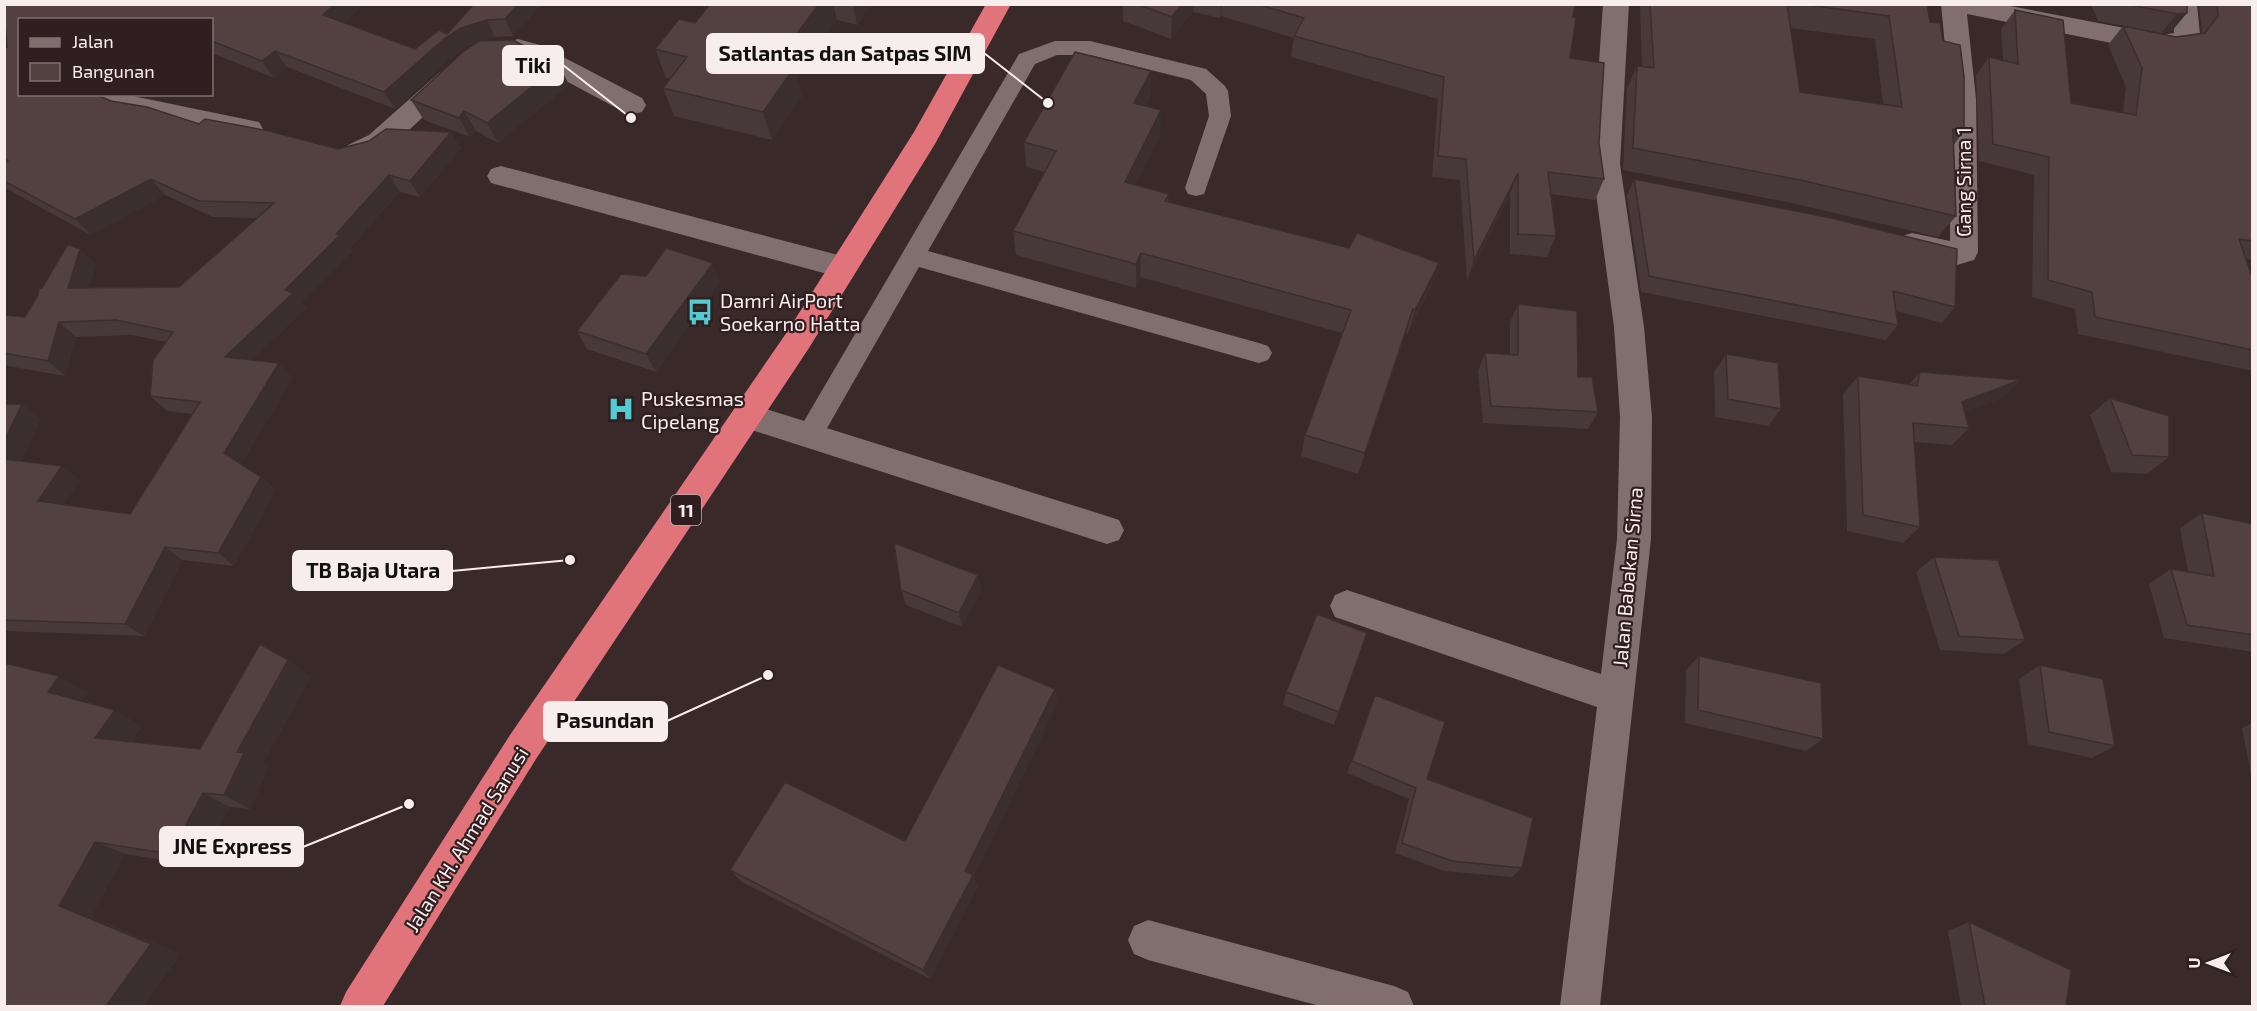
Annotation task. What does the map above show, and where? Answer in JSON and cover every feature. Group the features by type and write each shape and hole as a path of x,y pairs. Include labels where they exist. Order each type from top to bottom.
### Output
{"highway":[{"name":"Jalan KH. Ahmad Sanusi","path":"360,1006 523,747 747,416 925,137 999,4"}],"street":[{"name":"Jalan Babakan Sirna","path":"1580,1006 1634,538 1636,417 1629,327 1606,164 1616,4"},
{"path":"1954,4 2161,44 2180,43 2187,35 2184,4"},
{"name":"Gang Sirna 1","path":"1887,237 1957,254 1964,252 1963,99 1954,4"},
{"path":"496,48 511,47 531,51 633,105"},
{"path":"339,151 359,152 379,142 464,64"},
{"path":"101,96 126,106 270,133"},
{"path":"501,176 842,267"},
{"path":"1608,180 1640,186"},
{"path":"747,416 1107,530"},
{"path":"1347,606 1615,696"},
{"path":"1148,940 1394,1006"}],"lane":[{"path":"809,436 1027,59 1055,48 1090,48 1198,74 1217,91 1220,116 1196,188"},
{"path":"913,256 1259,353"}],"building":[{"path":"4,4 335,4 323,15 415,49 439,30 447,34 474,4 518,4 505,19 487,20 461,28 444,39 384,92 275,51 262,61 213,41 213,18 18,18 18,96 100,96 111,101 147,107 199,124 205,119 269,131 338,149 369,141 386,129 451,132 410,181 389,175 336,234 340,235 285,290 293,293 225,357 279,363 224,453 261,477 218,553 165,547 125,624 4,620 4,459 62,466 38,501 130,514 200,402 150,396 153,360 173,332 116,320 59,322 48,361 4,353 4,319 6,315 25,317 38,295 39,288 42,288 68,244 80,249 68,288 179,287 274,203 199,201 151,179 75,219 4,181 4,163 8,161 4,158 4,48 7,47"},
{"path":"710,4 819,4 775,63 794,68 763,112 663,88 687,57 655,49 679,19 695,23"},
{"path":"1137,4 1182,4 1172,17"},
{"path":"1257,4 1575,4 1573,17 1576,18 1570,58 1604,63 1599,143 1604,179 1548,172 1556,236 1518,234 1518,173 1474,260 1466,159 1438,156 1444,77 1294,36 1304,18"},
{"path":"1650,4 1787,4 1800,92 1902,107 1889,16 1801,4 1927,4 1930,22 1940,23 1943,41 1960,45 1964,76 1964,131 1953,129 1956,216 1800,180 1633,148 1637,66 1654,68"},
{"path":"2125,4 2187,4 2187,13 2177,14"},
{"path":"2217,4 2253,4 2253,241 2239,239 2253,279 2253,350 2095,317 2092,292 2048,280 2049,157 1993,144 1989,57 2018,64 2015,10 2063,20 2071,103 2136,115 2142,68 2123,26 2176,37 2205,33 2218,16"},
{"path":"513,40 559,65 487,123 464,111 459,118 411,100 463,52 479,41"},
{"path":"1075,52 1151,71 1134,103 1161,110 1125,182 1169,194 1165,201 1349,248 1357,233 1439,263 1415,310 1413,309 1365,453 1305,435 1351,310 1141,253 1136,264 1013,231 1056,151 1024,142"},
{"path":"1634,179 1831,218 1957,249 1955,307 1893,291 1898,325 1649,276"},
{"path":"666,248 713,263 646,354 577,331 621,274 646,276"},
{"path":"1518,304 1577,311 1578,377 1592,377 1598,412 1491,406 1485,353 1518,355"},
{"path":"1726,354 1778,363 1781,409 1728,399"},
{"path":"1920,372 2020,380 1962,402 1969,428 1913,423 1920,527 1863,515 1858,376 1917,386"},
{"path":"2110,398 2169,416 2169,457 2132,455"},
{"path":"4,404 22,404 4,441"},
{"path":"2202,513 2253,524 2253,635 2187,625 2171,569 2214,576"},
{"path":"894,543 978,575 959,613 901,590"},
{"path":"1934,557 1998,560 2025,640 1959,636"},
{"path":"1317,614 1367,633 1339,712 1286,692"},
{"path":"260,644 288,660 237,752 244,753 224,795 203,793 170,854 95,842 59,906 151,944 106,1006 4,1006 4,663 59,676 48,692 115,710 95,738 200,749"},
{"path":"1699,656 1821,683 1823,739 1698,710"},
{"path":"998,665 1055,689 965,871 973,875 923,970 730,870 785,782 905,841"},
{"path":"2040,665 2103,679 2115,746 2049,732"},
{"path":"1375,695 1445,722 1427,779 1533,818 1522,868 1452,861 1402,843 1416,788 1352,761"},
{"path":"1969,922 2071,970 2066,1006 1985,1006"}],"place":[{"name":"Satlantas dan Satpas SIM","path":"1048,103"},
{"name":"Tiki","path":"631,118"},
{"name":"Damri AirPort Soekarno Hatta","path":"700,312"},
{"name":"Puskesmas Cipelang","path":"621,409"},
{"name":"TB Baja Utara","path":"570,560"},
{"name":"Pasundan","path":"768,675"},
{"name":"JNE Express","path":"409,804"}]}
